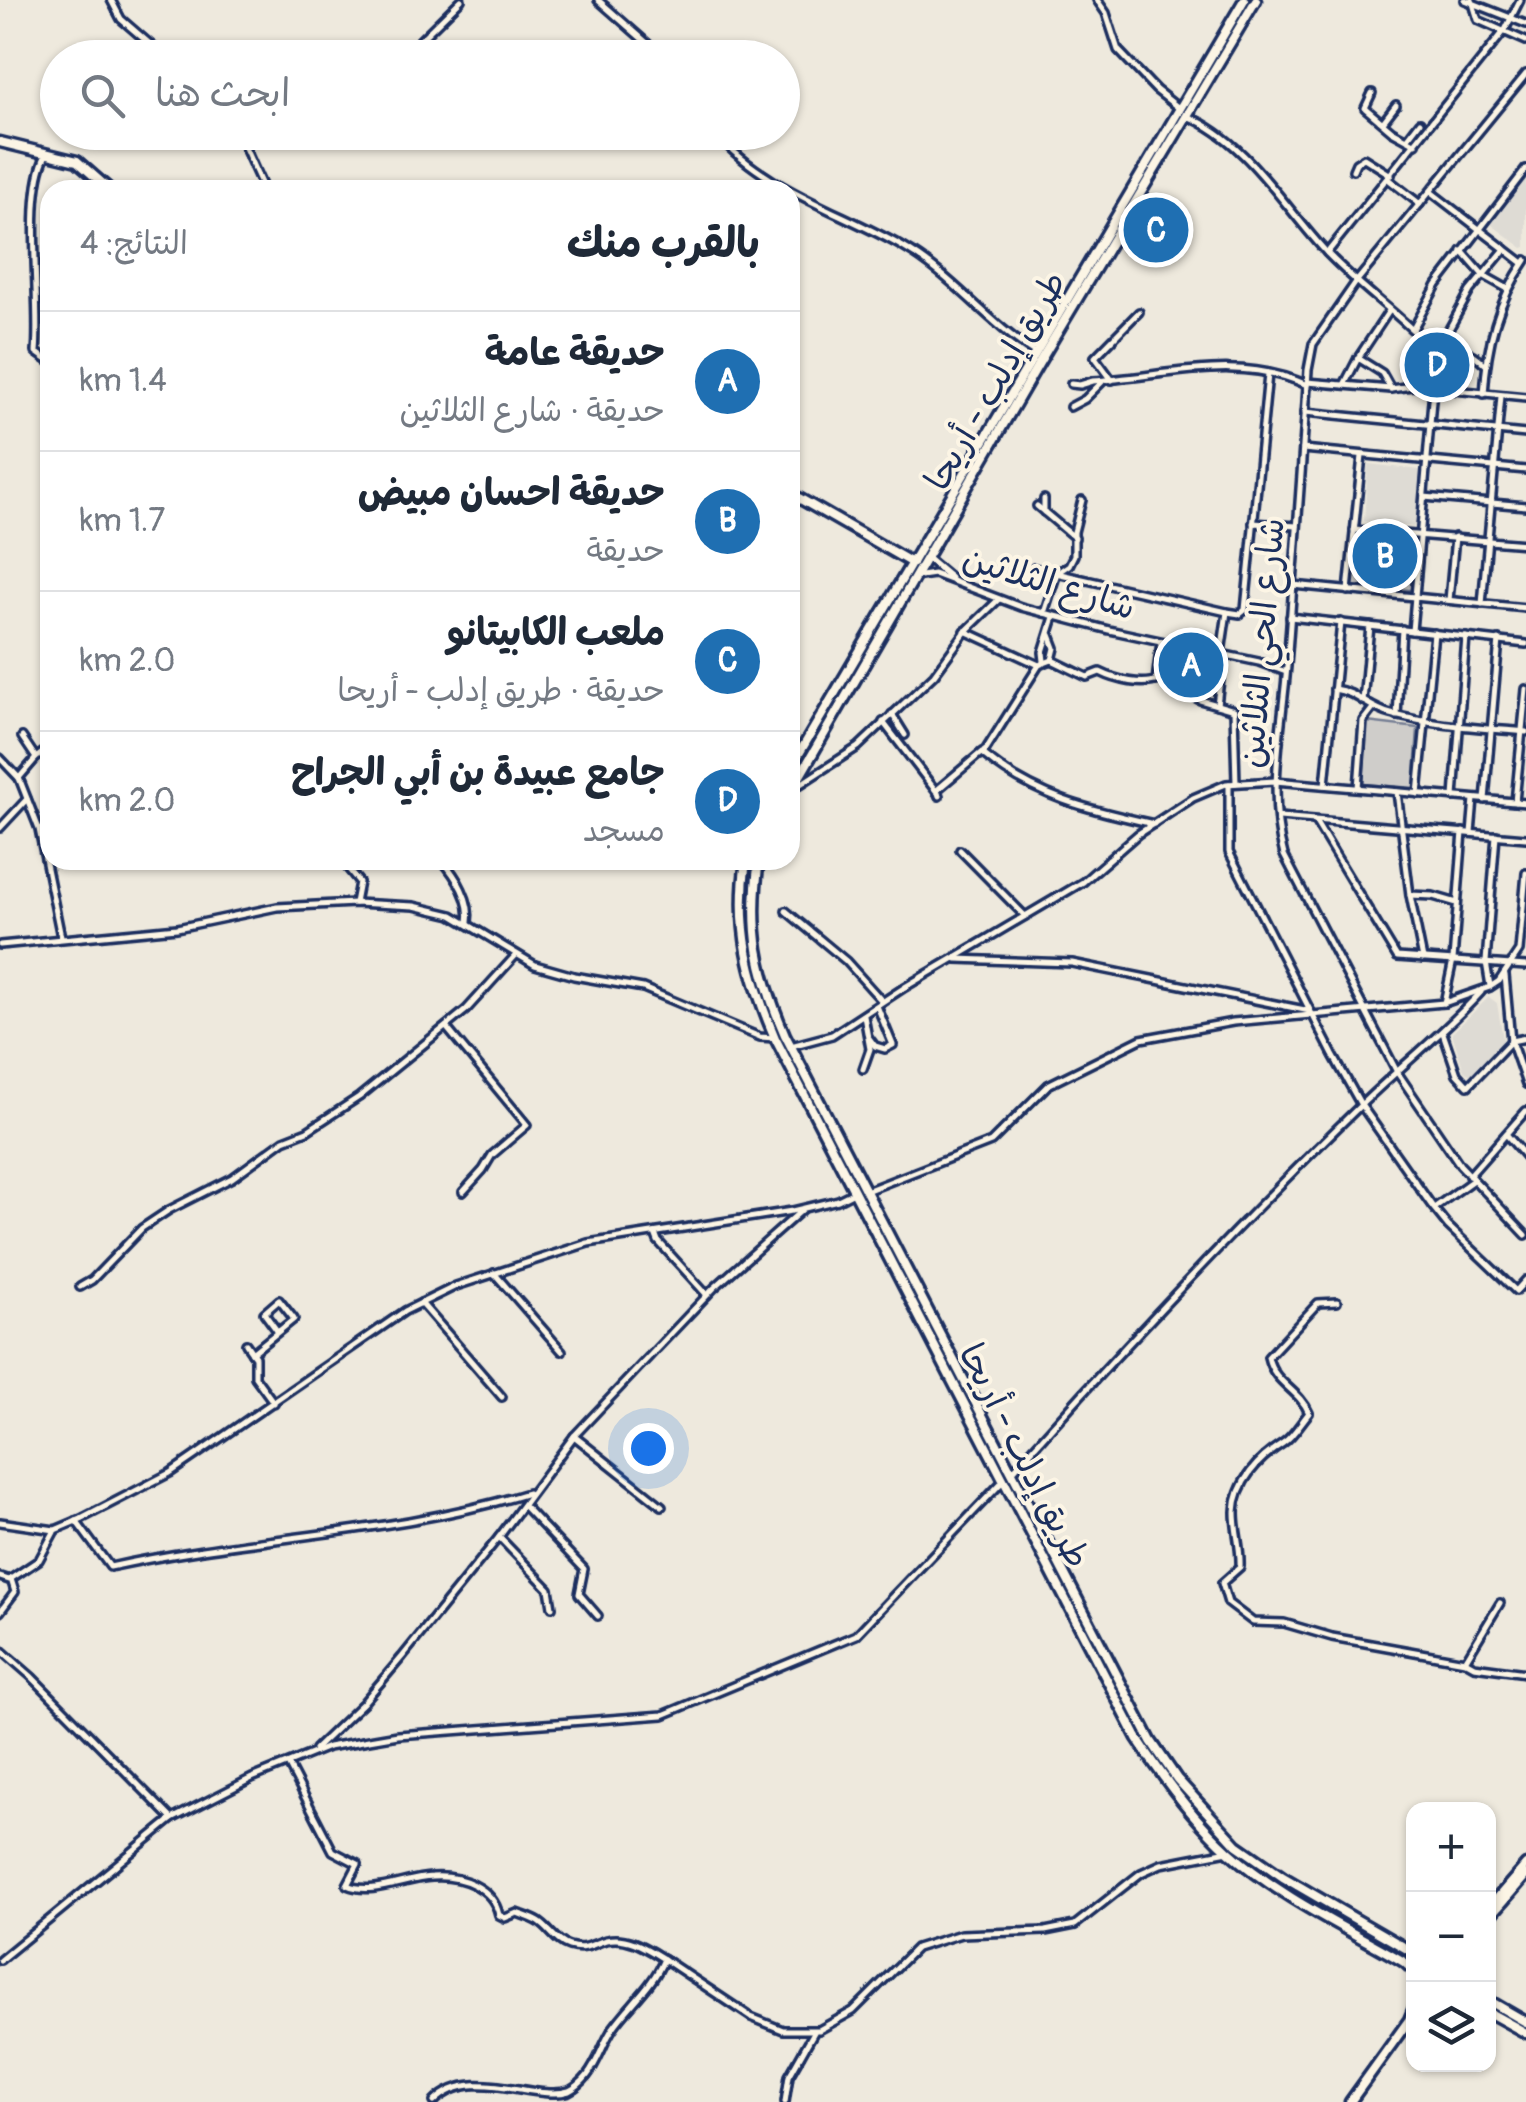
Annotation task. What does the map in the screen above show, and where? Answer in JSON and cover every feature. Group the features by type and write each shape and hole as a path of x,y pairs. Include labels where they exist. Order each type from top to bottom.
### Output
{"main road":[{"name":"طريق إدلب - أريحا","path":"1183,113 1244,0"},
{"name":"طريق إدلب - أريحا","path":"800,775 912,563 1034,352 1256,0"},
{"path":"0,142 77,161 99,180"},
{"name":"طريق إدلب - أريحا","path":"800,753 926,557 1137,189"},
{"path":"800,499 912,563"},
{"name":"طريق إدلب - أريحا","path":"745,870 746,955 755,991 775,1038 823,1117"},
{"name":"طريق إدلب - أريحا","path":"757,870 755,946 766,990 823,1117 1008,1475 1151,1740 1177,1779 1238,1846 1282,1877 1406,1948"},
{"name":"طريق إدلب - أريحا","path":"1008,1475 1138,1738 1164,1780 1228,1851 1272,1884 1406,1964"},
{"path":"1496,1899 1526,1865"},
{"path":"1496,1910 1526,1876"},
{"path":"1496,2005 1526,2022"},
{"path":"1496,2016 1526,2033"},
{"path":"1350,2102 1406,2023"}],"street":[{"path":"111,0 121,19 145,40"},
{"path":"420,40 461,0"},
{"path":"598,0 644,40"},
{"path":"1097,0 1106,13 1118,50 1156,90 1229,144 1327,253 1436,353"},
{"path":"1327,253 1505,30 1520,0"},
{"path":"1470,1 1526,24"},
{"path":"1470,1 1478,20 1526,41"},
{"name":"شارع الحي الثلاثين","path":"1526,74 1356,282 1314,344 1307,383 1275,781 1278,833 1284,855 1397,1072 1471,1178 1526,1232"},
{"path":"1372,93 1364,106 1416,144"},
{"path":"1382,122 1396,105"},
{"path":"1407,140 1420,122"},
{"path":"246,150 260,180"},
{"path":"732,150 776,180"},
{"path":"40,355 36,352 35,201 40,167 48,152"},
{"path":"1353,170 1364,158 1420,204"},
{"path":"1413,328 1437,285 1526,169"},
{"path":"1430,192 1525,263 1508,289 1487,348 1484,394"},
{"path":"800,194 903,246 1013,339 1034,352"},
{"path":"1412,386 1436,353 1470,291 1506,249"},
{"path":"1462,251 1483,275 1508,289"},
{"path":"1344,385 1389,310"},
{"path":"1108,380 1095,358 1139,312"},
{"path":"1436,353 1449,348 1468,350 1486,365"},
{"path":"1358,358 1382,373 1390,388"},
{"path":"1071,384 1232,368 1307,383 1412,386 1526,397"},
{"path":"1034,568 1227,612 1240,614 1245,610 1268,374"},
{"path":"1070,406 1085,400 1108,380"},
{"path":"1412,630 1433,389"},
{"path":"1482,604 1501,396"},
{"path":"1306,412 1526,434"},
{"path":"1303,449 1526,470"},
{"path":"1348,591 1362,456"},
{"path":"1424,497 1526,506"},
{"path":"1044,498 1044,512"},
{"path":"1044,612 1057,573 1069,565 1074,555 1082,500"},
{"path":"1037,506 1074,538"},
{"path":"1253,523 1297,526"},
{"path":"1354,530 1526,544"},
{"path":"1449,600 1455,537"},
{"path":"926,557 963,585"},
{"name":"شارع الثلاثين","path":"914,577 934,574 998,600 1054,616 1286,672"},
{"path":"1292,586 1526,608"},
{"path":"800,786 843,759 934,675 965,632 998,600"},
{"path":"1217,706 1227,612"},
{"path":"1045,662 1044,645 1054,616"},
{"path":"1290,617 1526,644"},
{"path":"1324,786 1340,622"},
{"path":"1362,701 1370,626"},
{"path":"1397,716 1402,630"},
{"path":"965,632 1088,677 1100,672 1150,684 1160,679 1234,710 1229,852 1362,1105 1448,1226 1516,1291 1526,1280"},
{"path":"1418,794 1434,633"},
{"path":"884,722 938,793 982,752 1054,648 1050,635"},
{"path":"1454,797 1466,637"},
{"path":"1485,800 1499,640"},
{"path":"1156,681 1162,642"},
{"path":"1334,689 1353,692 1373,708 1397,716 1524,732"},
{"path":"1515,802 1526,689"},
{"path":"1358,788 1362,726 1373,708"},
{"path":"892,714 904,734"},
{"path":"22,736 36,758"},
{"path":"982,752 1042,794 1062,796 1122,819 1154,824"},
{"path":"18,778 40,755"},
{"path":"0,758 18,778 40,829"},
{"path":"791,1046 832,1035 864,1016 1084,882 1125,844 1193,798 1232,784 1275,781 1526,803"},
{"path":"1397,792 1423,958"},
{"path":"0,828 27,799"},
{"path":"1471,833 1474,799"},
{"path":"1279,818 1526,838"},
{"path":"1316,821 1397,957 1486,962 1508,968 1526,966"},
{"path":"1444,1002 1453,960 1462,832"},
{"path":"1486,989 1496,835"},
{"path":"960,850 1025,916"},
{"path":"48,870 61,937"},
{"path":"349,870 359,882 355,903"},
{"path":"448,870 465,899 468,923"},
{"path":"0,1960 172,1819 252,1778 328,1747 398,1735 663,1715 856,1634 1216,1250 1508,968 1519,951 1526,873"},
{"path":"1410,894 1458,903"},
{"path":"0,945 178,928 277,907 355,903 428,908 468,923 535,965 643,988 760,1037 775,1038"},
{"path":"786,911 846,962 879,1004 893,1045 879,1048 870,1038"},
{"path":"80,1287 92,1280 142,1228 195,1194 232,1178 284,1140 330,1117 418,1052 516,955"},
{"path":"955,958 1072,963 1323,1014 1444,1002 1486,989"},
{"path":"1508,968 1511,1041 1526,1084"},
{"path":"0,1522 54,1530 76,1521 170,1472 421,1303 494,1273 588,1243 838,1200 992,1142 1048,1085 1141,1039 1233,1022 1313,1013"},
{"path":"863,1068 870,1050 864,1016"},
{"path":"446,1026 527,1125 492,1155 464,1192"},
{"path":"1443,1034 1457,1074 1468,1086 1511,1041 1526,1038"},
{"path":"1434,1208 1471,1178 1526,1111"},
{"path":"1506,1134 1526,1157"},
{"path":"311,1754 363,1703 499,1537 574,1436 707,1295 805,1208"},
{"path":"655,1233 707,1295"},
{"path":"494,1273 562,1351"},
{"path":"252,1352 278,1332 294,1319 279,1300 264,1313 278,1332"},
{"path":"1337,1302 1318,1303 1268,1357 1276,1379 1300,1398 1308,1413 1284,1443 1272,1447 1239,1487 1236,1535 1242,1550 1240,1567 1222,1584 1224,1596 1253,1622 1284,1624 1474,1666 1526,1673"},
{"path":"421,1303 502,1397"},
{"path":"246,1344 257,1362 255,1377 274,1403"},
{"path":"574,1436 662,1506"},
{"path":"76,1521 110,1567 168,1554 445,1512 532,1492"},
{"path":"523,1506 584,1570 580,1594 598,1616"},
{"path":"0,1577 11,1578 39,1560 54,1530"},
{"path":"499,1537 549,1589 552,1608"},
{"path":"0,1612 15,1592 11,1578"},
{"path":"1465,1661 1500,1603"},
{"path":"0,1649 172,1819"},
{"path":"288,1764 333,1851 358,1864 347,1885 370,1887 432,1877 476,1885 494,1897 499,1916 518,1913 531,1918 571,1947 590,1948 601,1941 624,1939 664,1959 751,2016 783,2030 815,2031 852,2011 916,1948 961,1934 1075,1925 1141,1873 1161,1864 1228,1851"},
{"path":"434,2102 455,2087 516,2088 551,2096 569,2092 586,2078 612,2029 651,1984 664,1959"},
{"path":"785,2102 790,2076 815,2031"}],"shaded area":[{"path":"1526,178 1523,248 1492,225 1493,217"},
{"path":"1368,464 1420,470 1415,527 1364,521"},
{"path":"1358,535 1415,540 1411,590 1352,586"},
{"path":"1367,722 1418,728 1414,788 1363,784"},
{"path":"1489,997 1497,1003 1503,1039 1476,1073 1469,1074 1464,1071 1452,1033"}],"place":[{"name":"ملعب الكابيتانو","path":"1156,230"},
{"name":"جامع عبيدة بن أبي الجراح","path":"1437,365"},
{"name":"حديقة احسان مبيض","path":"1385,556"},
{"name":"حديقة عامة","path":"1191,665"}]}
